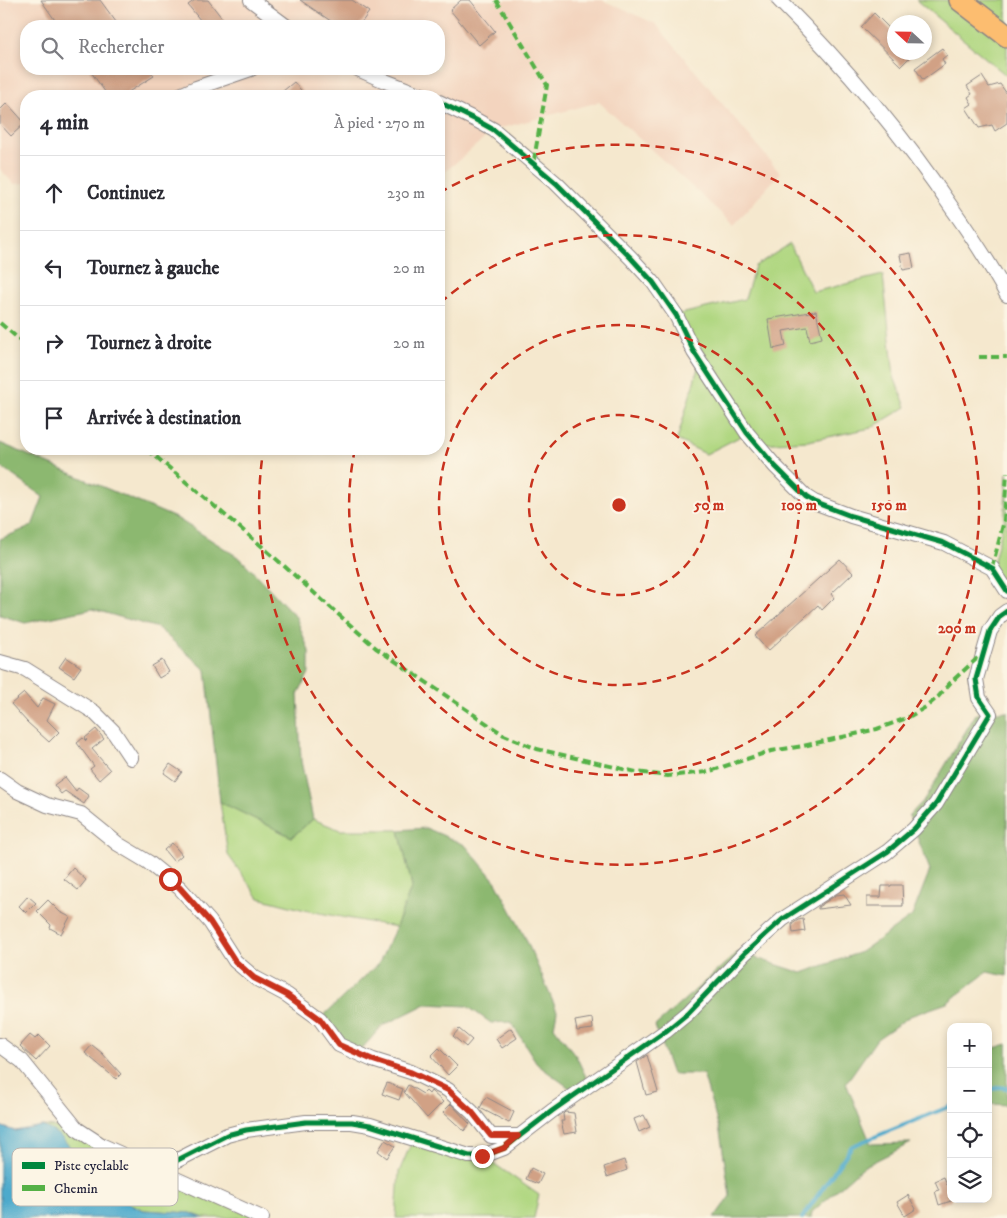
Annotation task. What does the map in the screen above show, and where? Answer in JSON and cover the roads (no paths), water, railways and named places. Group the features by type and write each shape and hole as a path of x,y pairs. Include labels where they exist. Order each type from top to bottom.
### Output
{"highway":[{"path":"960,0 1007,36"}],"street":[{"path":"251,0 278,20"},
{"path":"779,0 822,44 873,102 938,186 1005,288"},
{"path":"192,90 234,75"},
{"path":"371,75 409,90"},
{"path":"445,105 494,130 556,183 631,258 653,282 676,315 700,361 747,432 775,466 806,497 851,516 944,543 992,568 1007,591"},
{"path":"178,1160 227,1135 246,1130 306,1122 352,1122 370,1125 470,1156 482,1156 504,1148 552,1111 681,1019 745,953 783,919 887,852 923,820 950,782 990,714 979,698 976,679 990,631 1000,616 1007,611"},
{"path":"0,662 25,669 94,712 113,731 131,758"},
{"path":"0,779 17,791 47,805 81,814 118,844 148,862 180,888 210,922 235,961 254,978 287,995 320,1019 339,1045 373,1060 410,1072 448,1090 472,1112 491,1136 518,1136"},
{"path":"0,1046 22,1061 77,1129 107,1148"},
{"path":"178,1181 262,1218"}],"water":[{"path":"0,1126 15,1131 42,1126 61,1137 71,1148 12,1148 12,1206 134,1206 144,1210 190,1213 204,1218 0,1218"}],"waterway":[{"path":"992,1089 998,1087 1007,1088"},
{"path":"802,1218 852,1146 947,1108"}]}
